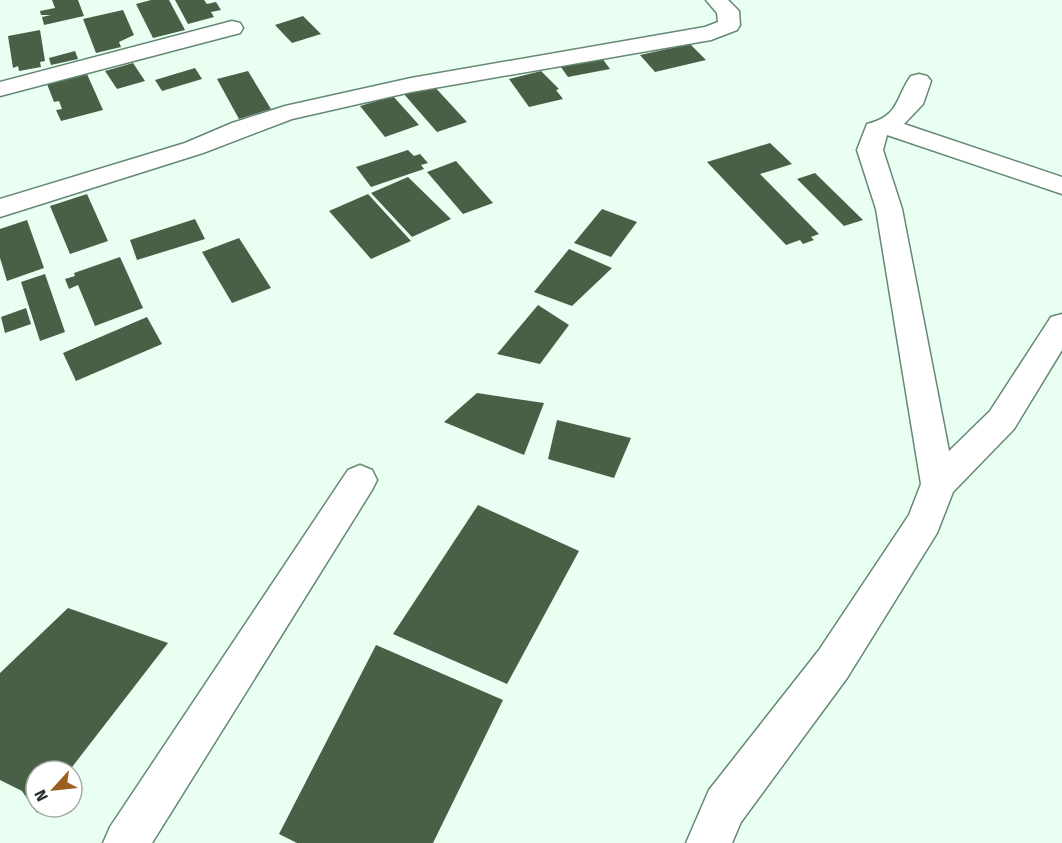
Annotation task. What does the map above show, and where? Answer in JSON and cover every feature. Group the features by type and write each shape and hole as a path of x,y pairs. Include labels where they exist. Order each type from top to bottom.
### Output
{"street":[{"path":"0,208 194,148 285,113 411,85 711,33 729,25 728,11 716,0"},
{"path":"0,89 232,28"},
{"path":"879,139 911,104 920,81"},
{"path":"879,139 1062,186"},
{"path":"879,139 889,209 938,484"},
{"path":"709,843 724,806 833,664 924,522 938,484 1002,420 1062,325"},
{"path":"126,843 360,480"}],"building":[{"path":"52,0 78,0 84,16 44,25 42,17 51,15 41,15 40,11 55,8"},
{"path":"151,0 169,0 185,30 153,38 136,4"},
{"path":"175,0 204,0 207,4 216,2 221,10 211,12 214,17 188,24"},
{"path":"123,10 134,35 119,42 121,47 96,53 83,19"},
{"path":"303,16 321,34 292,43 275,25"},
{"path":"40,30 45,61 40,62 41,67 19,71 18,66 13,68 8,36"},
{"path":"690,44 706,60 655,72 640,55"},
{"path":"75,51 78,59 51,65 49,58"},
{"path":"599,54 610,69 568,77 558,63"},
{"path":"133,63 145,81 117,89 105,71"},
{"path":"195,68 202,79 162,91 155,80"},
{"path":"248,71 271,109 239,119 217,79"},
{"path":"541,71 559,89 556,90 563,99 529,107 509,79"},
{"path":"87,74 103,110 61,121 56,110 62,109 59,101 54,102 47,84"},
{"path":"432,84 467,122 437,132 403,93"},
{"path":"393,96 419,125 385,137 360,106"},
{"path":"770,143 792,164 760,174 819,234 811,237 814,240 803,244 800,240 786,245 707,162"},
{"path":"408,150 414,156 420,154 428,163 421,165 424,169 371,187 356,167"},
{"path":"456,161 493,203 463,214 427,172"},
{"path":"815,173 863,220 844,226 797,179"},
{"path":"408,177 451,219 412,237 371,193"},
{"path":"87,194 108,241 70,254 50,206"},
{"path":"368,194 411,241 371,259 329,211"},
{"path":"602,209 637,222 611,257 574,243"},
{"path":"195,219 205,239 137,260 130,240"},
{"path":"27,220 44,268 7,281 0,258 0,229"},
{"path":"239,238 271,288 232,303 202,252"},
{"path":"569,249 612,268 572,306 534,292"},
{"path":"120,257 143,308 95,326 78,285 69,289 65,279 75,276 74,273"},
{"path":"45,274 65,332 40,341 21,282"},
{"path":"538,305 569,325 540,364 497,354"},
{"path":"26,308 31,324 5,333 1,317"},
{"path":"147,317 162,344 76,381 63,353"},
{"path":"477,393 544,403 524,455 444,422"},
{"path":"557,420 631,438 614,478 548,459"},
{"path":"478,505 579,551 507,684 393,634"},
{"path":"68,608 168,643 78,759 24,759 24,794 0,780 0,673"},
{"path":"376,645 503,700 433,843 297,843 279,834"}]}
